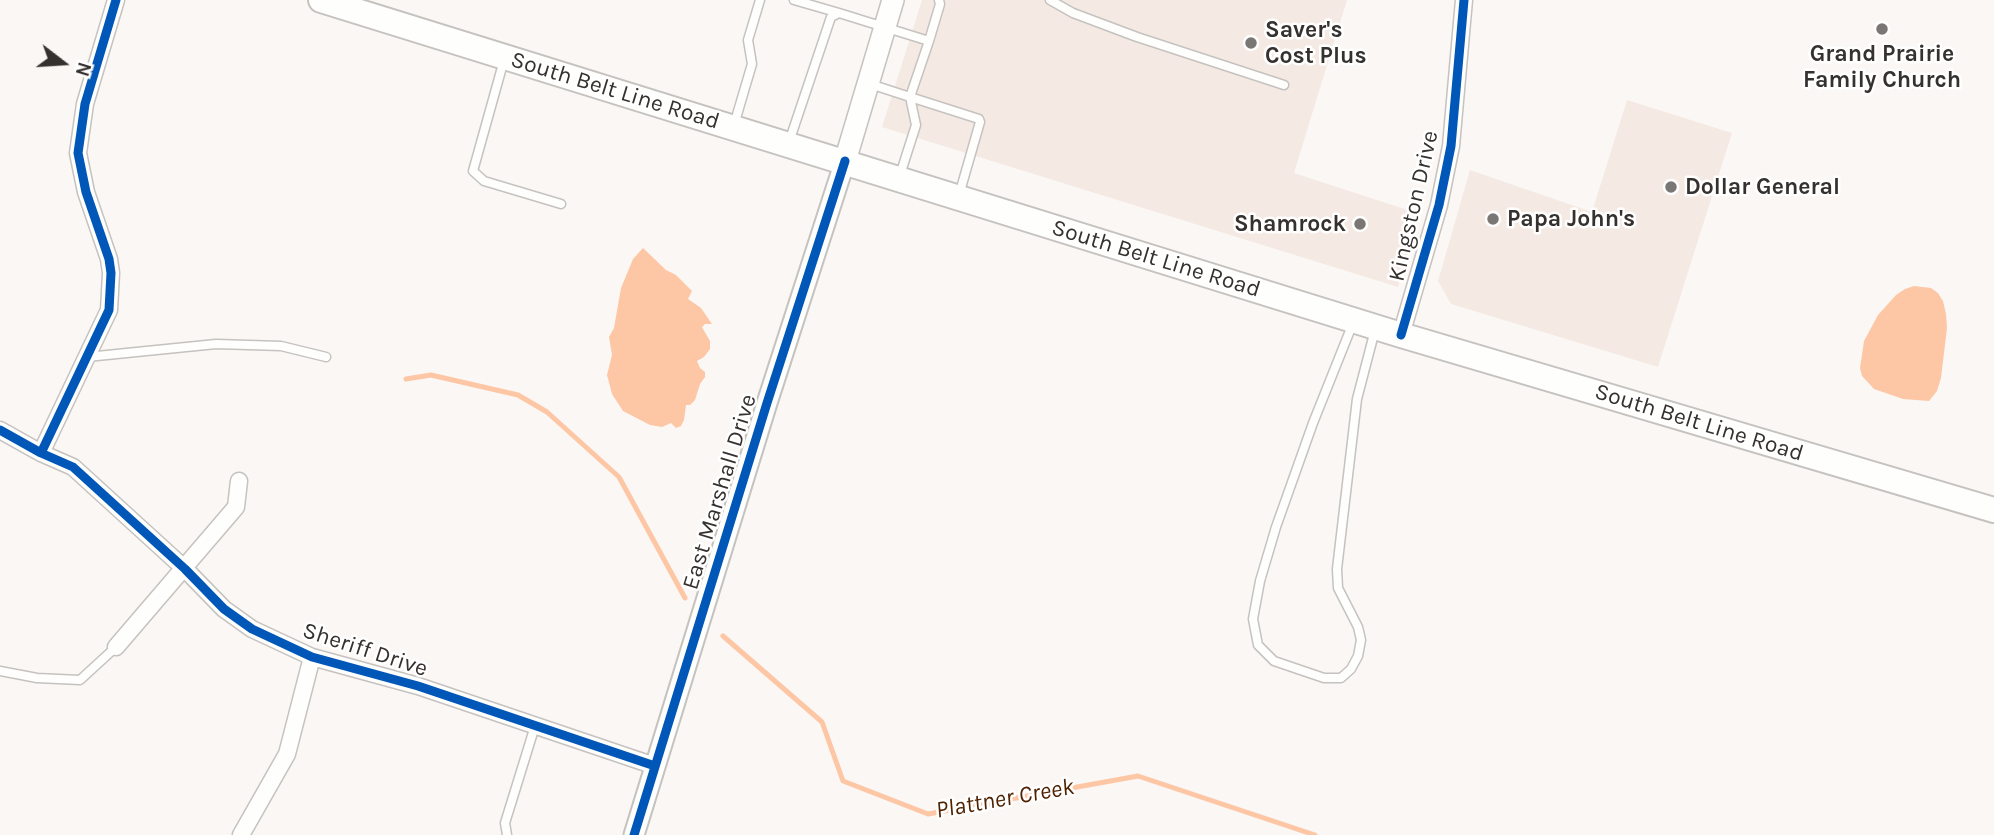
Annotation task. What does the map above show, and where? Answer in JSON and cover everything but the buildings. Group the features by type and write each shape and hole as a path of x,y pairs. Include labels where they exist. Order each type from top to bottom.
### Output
{"main road":[{"name":"South Belt Line Road","path":"321,0 381,14 505,57 1401,335 1994,510"},
{"name":"East Marshall Drive","path":"845,161 893,0"}],"street":[{"path":"41,453 109,310 109,259 86,192 78,153 85,104 116,0"},
{"name":"Kingston Drive","path":"1401,335 1438,205 1451,146 1464,0"},
{"name":"East Marshall Drive","path":"634,835 845,161"},
{"name":"Sheriff Drive","path":"0,430 73,467 185,569 224,609 252,629 312,657 418,686 655,766"},
{"path":"116,647 236,507 239,481"},
{"path":"241,835 272,784 286,754 312,657"}],"lane":[{"path":"734,128 752,64 748,40 760,0"},
{"path":"794,0 929,41"},
{"path":"899,178 916,125 911,97 939,0"},
{"path":"1050,0 1073,13 1137,37 1284,85"},
{"path":"788,144 831,17 839,13"},
{"path":"505,57 473,171 484,181 561,204"},
{"path":"868,83 979,119 958,198"},
{"path":"1365,323 1337,569 1338,588 1358,627 1361,640 1358,656 1351,669 1341,678 1324,678 1274,661 1258,645 1253,620 1276,527 1313,423 1365,323"},
{"path":"87,357 216,344 281,346 326,357"},
{"path":"0,671 37,678 80,680 116,647"},
{"path":"507,835 505,823 535,726"}],"shaded area":[{"path":"922,0 1347,0 1294,173 1420,214 1398,287 882,127"},
{"path":"1627,100 1732,133 1658,367 1451,304 1438,281 1470,170 1592,212"},
{"path":"643,248 692,291 688,299 701,308 712,324 702,327 710,341 710,349 697,361 705,372 705,377 695,400 686,405 681,426 676,428 671,423 662,427 650,425 623,411 612,394 607,375 612,355 609,337 614,328 621,288 633,259"},
{"path":"1914,286 1931,288 1938,293 1946,314 1941,378 1937,391 1929,401 1903,399 1874,389 1862,376 1860,368 1864,341 1878,315 1896,295"}],"waterway":[{"name":"Plattner Creek","path":"406,379 431,375 518,395 547,412 619,477 685,598"},
{"name":"Plattner Creek","path":"723,636 822,722 843,781 928,814 1138,776 1315,835"}],"cycle path":[{"path":"41,453 109,310 109,259 86,192 78,153 85,104 116,0"},
{"path":"1401,335 1439,205 1451,146 1464,0"},
{"path":"634,835 767,403 845,161"},
{"path":"0,430 73,467 185,569 224,609 252,629 312,657 418,686 655,766"}],"place":[{"name":"Grand Prairie Family Church","path":"1882,29"},
{"name":"Saver's Cost Plus","path":"1251,43"},
{"name":"Dollar General","path":"1671,187"},
{"name":"Papa John's","path":"1493,219"},
{"name":"Shamrock","path":"1360,224"}]}
